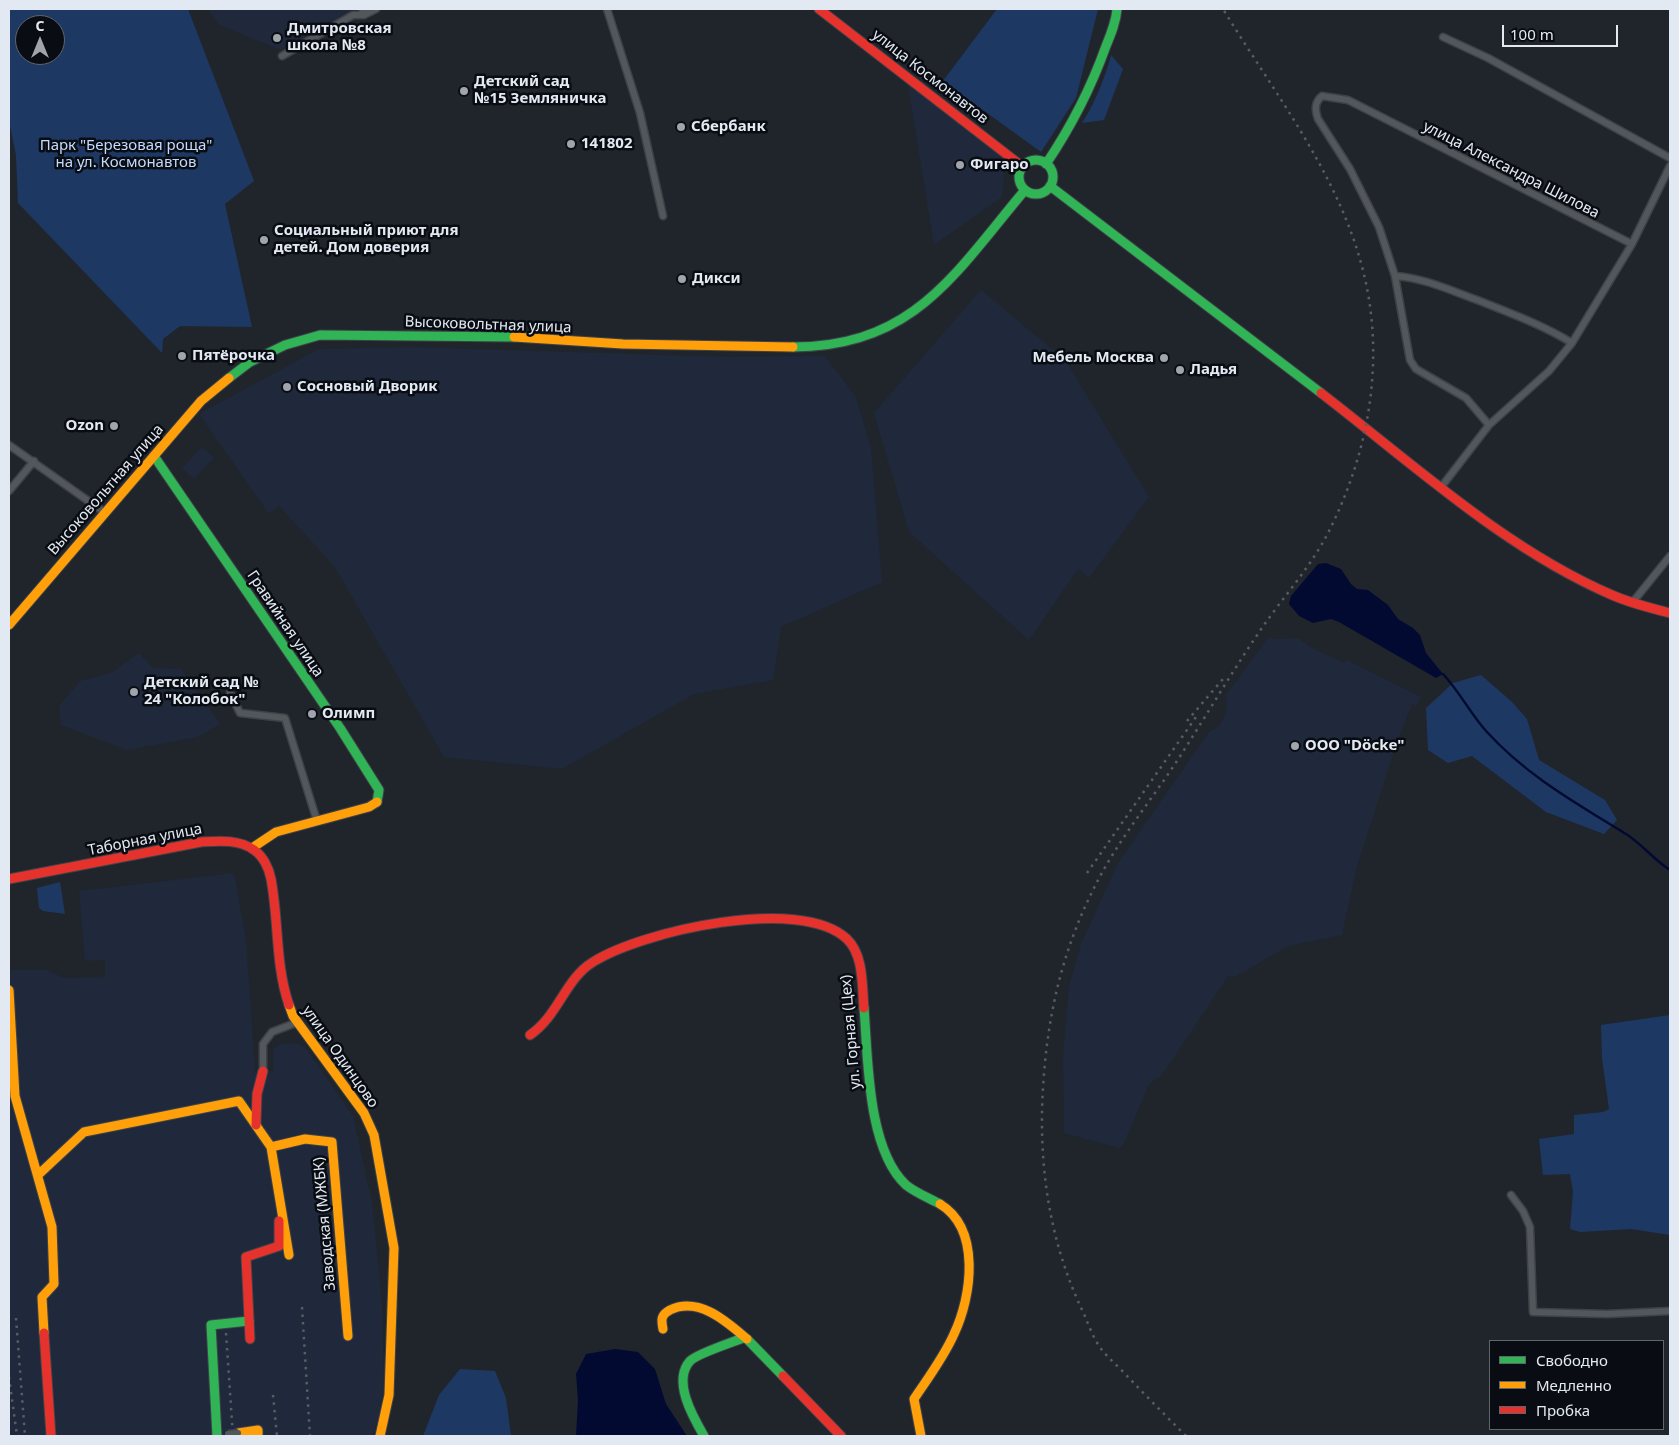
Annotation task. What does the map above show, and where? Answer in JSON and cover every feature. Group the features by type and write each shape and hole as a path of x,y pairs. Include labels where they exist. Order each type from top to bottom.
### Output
{"street":[{"path":"282,56 353,15 376,9"},
{"path":"607,9 640,113 663,216"},
{"name":"улица Космонавтов","path":"819,9 1023,167"},
{"path":"1046,164 1066,137 1086,101 1108,41 1116,9"},
{"path":"1443,36 1488,58 1670,158"},
{"name":"улица Александра Шилова","path":"1395,276 1376,219 1350,170 1318,119 1316,105 1322,96 1348,100 1632,244"},
{"path":"1034,161 1046,164 1052,175 1050,186 1038,194 1025,190 1019,179 1023,167 1034,161"},
{"path":"1442,486 1489,424 1550,371 1572,342 1632,244 1670,166"},
{"path":"1050,186 1442,486 1550,562 1598,589 1632,603 1670,613"},
{"name":"Высоковольтная улица","path":"9,625 201,401 250,362 286,345 320,335 510,338 736,347 804,346 858,340 904,320 940,291 1025,190"},
{"path":"1489,424 1466,398 1416,368 1410,360 1395,276 1412,277 1430,282 1531,321 1572,342"},
{"path":"9,445 104,512"},
{"name":"Гравийная улица","path":"154,456 376,784 380,795 377,802 369,807 317,821"},
{"path":"9,491 34,461"},
{"path":"1632,603 1670,556"},
{"path":"230,694 240,713 285,718 317,821 276,832 252,848"},
{"name":"Таборная улица","path":"9,879 201,842 234,841 252,848"},
{"name":"улица Одинцово","path":"252,848 268,865 282,984 298,1022 364,1112 374,1136 394,1248 390,1385 380,1436"},
{"name":"ул. Горная (Цех)","path":"530,1035 544,1026 580,971 619,949 650,939 737,920 765,917 786,918 820,925 846,938 854,948 862,977 874,1117 887,1154 899,1177 912,1190 950,1211 960,1224 968,1247 968,1286 965,1310 948,1349 914,1400 914,1408 921,1436"},
{"path":"9,990 16,1096 52,1227 54,1284 42,1297 51,1436"},
{"path":"256,1126 257,1094 263,1071 263,1044 272,1032 298,1022"},
{"path":"38,1175 84,1132 126,1122 239,1101 271,1147 290,1255"},
{"name":"Заводская (МЖБК)","path":"271,1147 305,1139 332,1142 348,1336"},
{"path":"1510,1195 1523,1211 1530,1226 1533,1312 1607,1314 1670,1311"},
{"path":"250,1339 246,1258 279,1246 280,1201"},
{"path":"663,1329 661,1319 664,1313 680,1306 693,1306 724,1319 747,1339 841,1436"},
{"path":"217,1436 211,1325 249,1321"},
{"path":"704,1436 690,1412 684,1376 686,1365 691,1359 706,1352 743,1338 747,1339"},
{"path":"225,1435 258,1430 258,1436"}],"shaded area":[{"name":"Дмитровская школа №8","path":"208,9 354,9 281,50 219,25"},
{"path":"907,80 1005,160 1002,197 934,245"},
{"path":"981,290 1065,360 1149,497 1089,578 1078,569 1029,640 909,532 874,413"},
{"path":"408,347 729,357 825,356 856,397 871,448 882,582 781,627 773,680 694,694 562,769 444,757 335,567 279,506 269,514 199,414 319,349"},
{"path":"202,447 214,458 194,479 182,468"},
{"path":"1326,563 1341,569 1351,584 1357,589 1368,590 1388,605 1398,619 1413,628 1420,635 1426,653 1443,674 1436,678 1339,622 1331,619 1313,623 1299,616 1289,604 1291,596 1318,564"},
{"path":"1269,637 1274,639 1298,638 1312,648 1344,663 1347,660 1421,697 1417,706 1412,704 1399,736 1357,866 1342,935 1288,946 1235,977 1228,976 1162,1075 1149,1084 1123,1145 1119,1148 1064,1133 1063,1056 1069,986 1081,944 1118,863 1209,732 1219,726 1227,712 1226,695"},
{"name":"Детский сад № 24 \"Колобок\"","path":"139,653 153,668 181,669 220,724 198,737 127,750 61,725 59,706 80,681 111,673"},
{"path":"234,873 246,940 255,1071 274,1071 273,1049 280,1044 296,1043 305,1047 353,1116 372,1203 382,1302 384,1379 379,1418 372,1436 9,1436 9,970 47,970 64,978 105,977 105,960 85,961 79,891"},
{"path":"615,1349 638,1352 655,1369 666,1404 687,1436 576,1436 578,1400 576,1374 586,1354"}],"green space":[{"name":"Парк \"Березовая роща\" на ул. Космонавтов","path":"9,9 188,9 254,181 225,204 252,327 180,326 163,339 162,353 18,203 16,155 9,121"},
{"path":"997,9 1098,9 1076,98 1041,152 943,81"},
{"path":"1111,55 1123,69 1104,120 1082,123 1099,90"},
{"path":"1481,675 1512,702 1527,719 1539,760 1605,800 1617,820 1604,834 1546,812 1472,756 1448,763 1428,750 1426,708 1453,683"},
{"path":"60,882 65,914 43,911 39,908 37,888"},
{"path":"1670,1015 1670,1235 1631,1229 1580,1232 1570,1229 1573,1192 1570,1174 1543,1175 1539,1139 1574,1134 1574,1115 1603,1112 1609,1109 1602,1058 1601,1025"},
{"path":"460,1369 495,1371 506,1398 511,1436 423,1436 439,1395"}],"waterway":[{"path":"1443,674 1481,725 1502,748 1553,788 1632,838 1670,870"}],"railway":[{"path":"1186,1436 1099,1346 1073,1290 1064,1265 1051,1216 1042,1138 1043,1083 1050,1025 1062,969 1071,942 1102,872 1121,841 1173,767 1252,642 1306,569 1328,533 1340,508 1350,483 1365,432 1372,378 1373,351 1372,324 1365,280 1353,238 1337,198 1317,159 1223,9"},
{"path":"1187,721 1223,679"},
{"path":"1087,873 1196,717"},
{"path":"302,1307 310,1436"},
{"path":"16,1318 25,1436"},
{"path":"226,1333 233,1436"},
{"path":"9,1377 17,1436"},
{"path":"273,1395 277,1436"}],"traffic: fast":[{"path":"1046,164 1064,136 1087,92 1116,19 1117,9"},
{"path":"1036,160 1048,165 1053,177 1048,189 1036,194 1024,189 1019,177 1024,165 1036,160"},
{"path":"1050,186 1321,393"},
{"path":"793,347 835,344 870,334 901,319 928,300 953,276 1025,190"},
{"path":"229,378 250,362 285,345 320,335 514,337"},
{"path":"154,456 340,728 379,790 377,802"},
{"path":"864,1008 872,1101 884,1149 893,1169 906,1185 940,1204"},
{"path":"217,1436 211,1325 249,1321"},
{"path":"704,1436 690,1409 684,1389 683,1378 685,1369 690,1361 743,1338 747,1339 783,1376"}],"traffic: slow":[{"path":"514,337 623,344 793,347"},
{"path":"9,625 201,401 229,378"},
{"path":"252,848 276,832 369,807 377,802"},
{"path":"9,990 15,1096 52,1227 54,1284 42,1297 44,1333"},
{"path":"289,1005 293,1016 364,1113 374,1135 394,1248 389,1395 380,1436"},
{"path":"38,1175 84,1132 239,1101 271,1147 289,1255"},
{"path":"271,1147 305,1139 332,1142 348,1336"},
{"path":"921,1436 914,1399 950,1343 960,1319 968,1283 969,1264 967,1246 962,1230 953,1215 940,1204"},
{"path":"663,1329 662,1318 667,1312 691,1306 712,1313 731,1325 747,1339"},
{"path":"238,1433 258,1430 258,1436"}],"traffic: jam":[{"path":"819,9 1023,167"},
{"path":"1321,393 1460,503 1534,554 1612,595 1670,613"},
{"path":"9,879 201,842 235,842 248,846 263,859 270,875 281,974 289,1005"},
{"path":"530,1035 548,1018 575,978 593,962 616,950 647,939 683,929 721,922 759,919 795,920 825,926 847,939 853,946 859,962 864,1008"},
{"path":"256,1125 257,1094 263,1071"},
{"path":"250,1339 246,1257 279,1246 279,1221"},
{"path":"44,1333 51,1436"},
{"path":"783,1376 841,1436"}],"place":[{"name":"Дмитровская школа №8","path":"277,38"},
{"name":"Детский сад №15 Земляничка","path":"464,91"},
{"name":"Сбербанк","path":"681,127"},
{"name":"141802","path":"571,144"},
{"name":"Фигаро","path":"960,165"},
{"name":"Социальный приют для детей. Дом доверия","path":"264,240"},
{"name":"Дикси","path":"682,279"},
{"name":"Пятёрочка","path":"182,356"},
{"name":"Мебель Москва","path":"1164,358"},
{"name":"Ладья","path":"1180,370"},
{"name":"Сосновый Дворик","path":"287,387"},
{"name":"Ozon","path":"114,426"},
{"name":"Детский сад № 24 \"Колобок\"","path":"134,692"},
{"name":"Олимп","path":"312,714"},
{"name":"ООО \"Döcke\"","path":"1295,746"}]}
